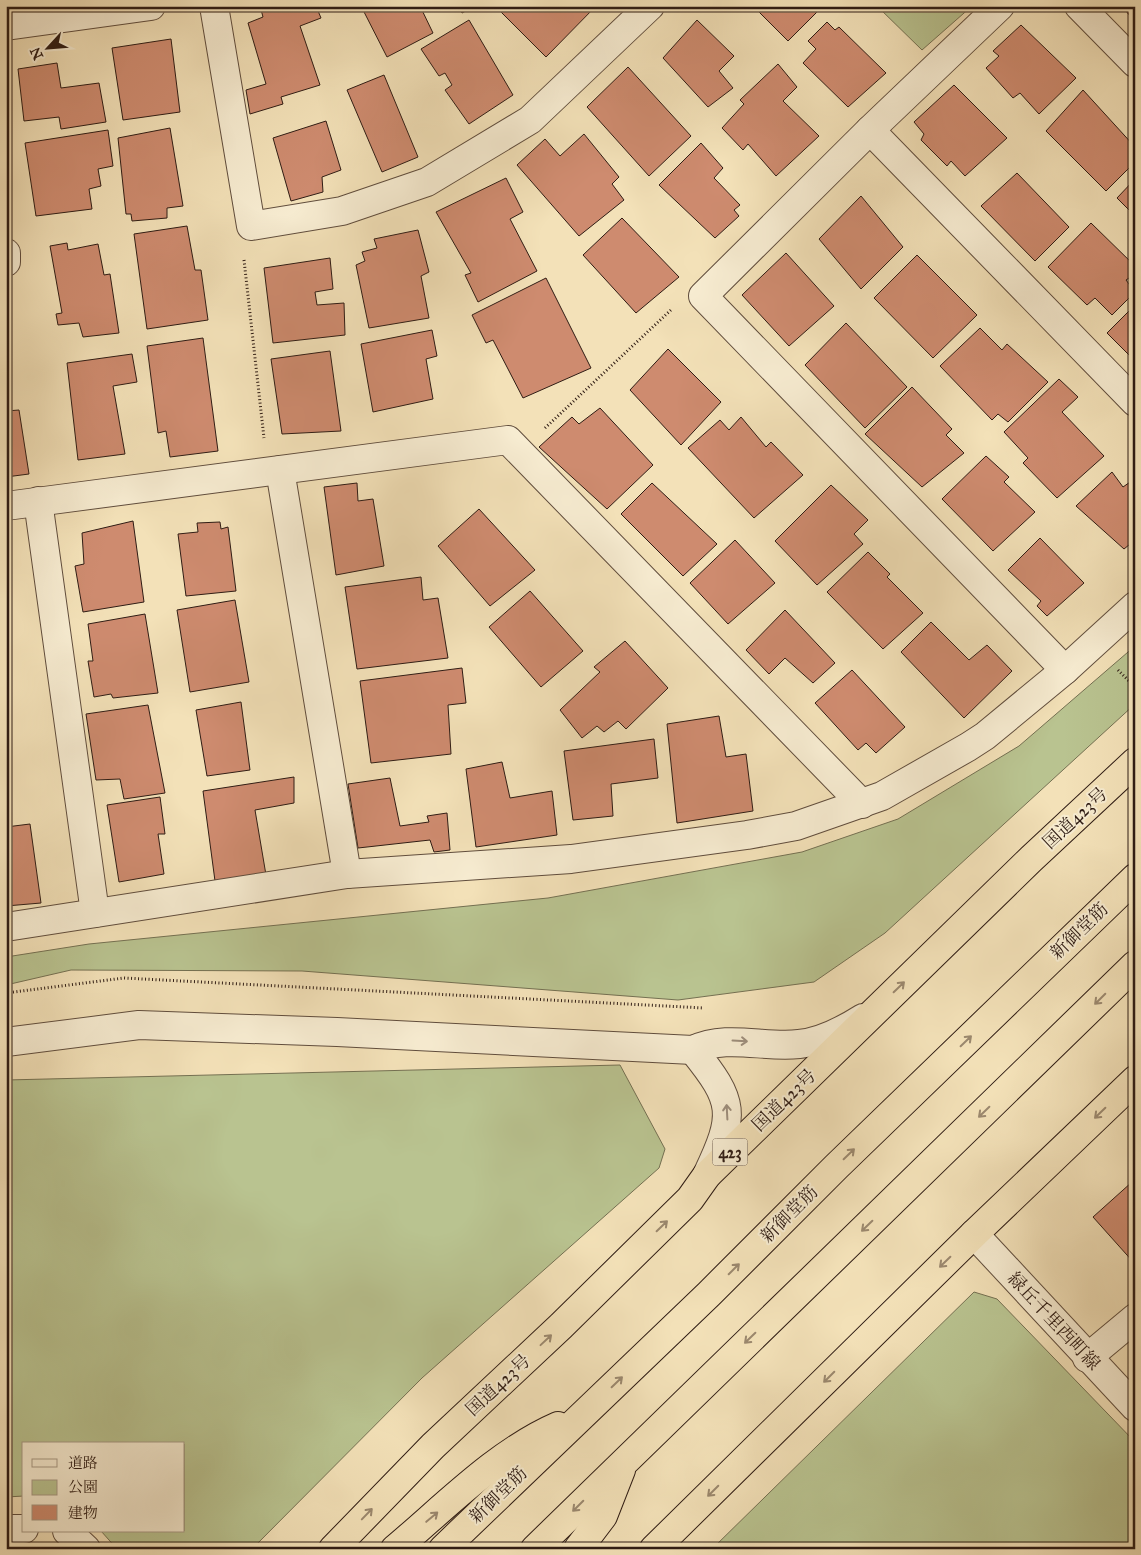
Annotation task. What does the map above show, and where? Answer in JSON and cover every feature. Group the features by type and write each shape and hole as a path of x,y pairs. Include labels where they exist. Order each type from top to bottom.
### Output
{"highway":[{"name":"国道423号","path":"332,1549 433,1446 561,1326 690,1199 707,1175 870,1014 1135,762"},
{"name":"新御堂筋","path":"443,1549 1135,878"},
{"path":"535,1549 625,1459 1135,965"},
{"path":"654,1549 974,1234 1135,1080"},
{"path":"395,1549 532,1437 582,1416"},
{"path":"578,1549 603,1516 625,1459"}],"street":[{"path":"6,26 151,6"},
{"path":"214,6 251,226 342,211 427,182 530,120 650,6"},
{"path":"1000,6 870,130 703,296 1065,670"},
{"path":"1079,6 1135,63"},
{"path":"870,130 1135,402"},
{"path":"6,252 6,262"},
{"path":"6,506 508,440 862,804"},
{"path":"280,470 347,874"},
{"path":"38,501 95,913"},
{"path":"6,927 347,874 571,859 738,837 796,826 862,804 906,783 986,736 1065,670 1135,606"},
{"path":"6,1042 139,1025 337,1032 693,1050 708,1044 728,1041 798,1044 812,1042 846,1028 870,1014"},
{"path":"693,1050 714,1076 724,1095 727,1108 724,1134 707,1175"},
{"name":"緑丘千里西町線","path":"974,1234 1135,1407"},
{"path":"1088,1358 1135,1318"},
{"path":"6,1529 22,1529"},
{"path":"68,1532 86,1549"}],"path":[{"path":"251,226 243,250 265,449 280,470"},
{"path":"520,452 679,303 703,296"},
{"path":"6,993 124,978 710,1008"}],"green space":[{"path":"877,6 972,6 922,50"},
{"path":"1135,646 1135,704 885,933 814,982 678,1000 302,971 71,970 6,985 6,957 89,944 548,898 802,852 898,819 1019,746"},
{"path":"620,1065 665,1149 659,1168 422,1378 252,1549 117,1549 102,1532 185,1532 185,1442 22,1442 22,1496 6,1497 6,1080"},
{"path":"974,1292 997,1299 1135,1442 1135,1549 712,1549"}],"building":[{"path":"260,6 316,6 321,18 300,26 320,85 281,97 283,104 250,114 246,90 266,84 248,23 263,17"},
{"path":"361,6 420,6 433,33 387,57"},
{"path":"458,6 475,6 462,13"},
{"path":"504,6 596,6 546,57 500,11"},
{"path":"753,6 823,6 788,41"},
{"path":"1121,6 1135,6 1135,21"},
{"path":"469,20 513,95 469,124 445,90 452,85 445,73 439,76 421,49"},
{"path":"697,20 734,56 719,71 733,88 708,107 663,58"},
{"path":"827,22 835,30 839,27 886,73 848,107 803,63 816,49 808,41"},
{"path":"1021,25 1076,78 1039,114 1020,93 1013,98 986,68 999,56 993,51"},
{"path":"171,39 180,112 123,120 112,48"},
{"path":"57,63 61,88 99,83 106,122 61,129 59,117 24,121 18,69"},
{"path":"778,64 797,87 783,101 819,136 776,176 748,144 743,150 722,128 744,104 740,100"},
{"path":"628,67 691,136 649,176 587,107"},
{"path":"384,75 418,157 382,172 347,90"},
{"path":"954,85 1007,138 965,176 951,161 947,166 921,140 924,134 914,122"},
{"path":"1083,90 1135,147 1135,162 1106,191 1046,131"},
{"path":"326,121 341,170 322,177 323,192 291,201 273,138"},
{"path":"170,128 183,206 167,208 167,218 132,221 131,214 126,214 118,138"},
{"path":"108,130 113,166 98,169 101,186 89,189 92,209 36,216 25,143"},
{"path":"584,134 619,177 612,184 624,200 579,236 517,165 545,139 560,156"},
{"path":"701,143 723,168 714,178 740,205 734,210 739,216 715,238 659,185"},
{"path":"1017,173 1069,227 1035,261 981,206"},
{"path":"506,178 523,212 510,219 537,271 478,302 465,275 471,273 436,212"},
{"path":"1135,179 1135,216 1117,198"},
{"path":"861,196 903,247 861,289 819,239"},
{"path":"622,218 679,277 636,313 583,255"},
{"path":"1091,223 1135,266 1135,274 1126,280 1135,292 1112,315 1095,298 1087,305 1048,267"},
{"path":"187,226 195,270 201,270 208,320 147,329 134,234"},
{"path":"418,230 429,272 421,276 429,318 369,328 356,265 365,261 362,252 377,248 374,239"},
{"path":"67,243 68,250 98,244 104,275 110,274 119,333 83,337 79,323 58,325 56,314 62,313 50,246"},
{"path":"786,253 834,306 789,346 742,295"},
{"path":"917,255 977,315 933,358 874,298"},
{"path":"330,258 333,289 315,292 317,305 344,303 345,335 273,343 264,268"},
{"path":"546,278 591,368 523,398 493,340 486,343 472,315"},
{"path":"1135,305 1135,361 1107,333"},
{"path":"846,323 907,387 865,428 805,365"},
{"path":"980,328 1002,350 1007,344 1048,382 1008,422 998,414 992,420 940,366"},
{"path":"432,330 437,356 426,359 433,399 373,412 361,344"},
{"path":"203,338 218,451 170,457 166,431 158,433 147,346"},
{"path":"668,349 721,402 681,445 630,390"},
{"path":"330,351 341,431 282,434 271,359"},
{"path":"132,354 137,382 113,386 125,454 78,460 67,363"},
{"path":"1059,379 1078,397 1062,412 1104,456 1057,498 1023,463 1028,458 1004,432"},
{"path":"912,387 952,429 946,435 964,453 922,487 865,434"},
{"path":"600,408 653,465 607,509 539,447 572,417 579,424"},
{"path":"19,410 29,474 6,477 6,411"},
{"path":"741,417 766,447 771,442 803,475 754,518 688,448 720,420 729,430"},
{"path":"986,456 1009,477 1004,482 1035,512 993,551 942,499"},
{"path":"1112,472 1123,487 1133,480 1135,482 1135,540 1124,549 1076,506"},
{"path":"357,483 358,501 373,499 384,566 336,575 324,487"},
{"path":"652,483 717,544 683,576 621,514"},
{"path":"831,485 868,520 854,534 863,544 817,585 775,541"},
{"path":"479,509 535,570 490,606 438,546"},
{"path":"133,521 144,602 83,612 75,566 84,564 82,533"},
{"path":"220,522 221,529 228,527 236,591 186,596 178,534 198,532 197,523"},
{"path":"1040,538 1084,583 1047,616 1037,606 1041,601 1008,570"},
{"path":"735,540 775,583 728,624 690,583"},
{"path":"868,552 890,574 887,577 923,613 883,649 827,592"},
{"path":"421,577 423,600 438,598 448,658 357,669 345,587"},
{"path":"530,591 583,651 541,687 489,627"},
{"path":"235,600 249,682 190,692 177,610"},
{"path":"785,610 835,663 813,683 785,658 769,674 746,650"},
{"path":"145,614 158,693 113,698 111,694 94,697 88,661 93,661 88,624"},
{"path":"931,622 969,660 987,645 1012,671 964,718 901,652"},
{"path":"625,641 668,688 626,729 618,721 604,732 597,726 582,738 560,710 600,672 594,667"},
{"path":"462,668 466,703 448,705 451,754 371,763 360,681"},
{"path":"852,670 905,727 876,753 866,743 858,750 815,703"},
{"path":"6,679 11,713 6,714"},
{"path":"241,702 250,770 207,776 196,710"},
{"path":"148,705 165,793 124,799 120,779 96,780 86,714"},
{"path":"719,716 726,757 746,754 753,811 677,823 667,724"},
{"path":"654,739 658,778 611,784 613,816 573,820 564,751"},
{"path":"502,762 510,798 552,791 557,835 476,847 466,769"},
{"path":"6,763 11,806 6,806"},
{"path":"294,777 294,803 255,810 266,875 215,881 203,791"},
{"path":"390,778 400,826 429,822 427,816 447,813 450,850 434,852 430,840 358,848 348,784"},
{"path":"160,797 165,834 158,834 164,874 119,882 107,805"},
{"path":"30,824 41,903 6,906 6,827"},
{"path":"1132,1182 1135,1186 1135,1264 1093,1217"}]}
